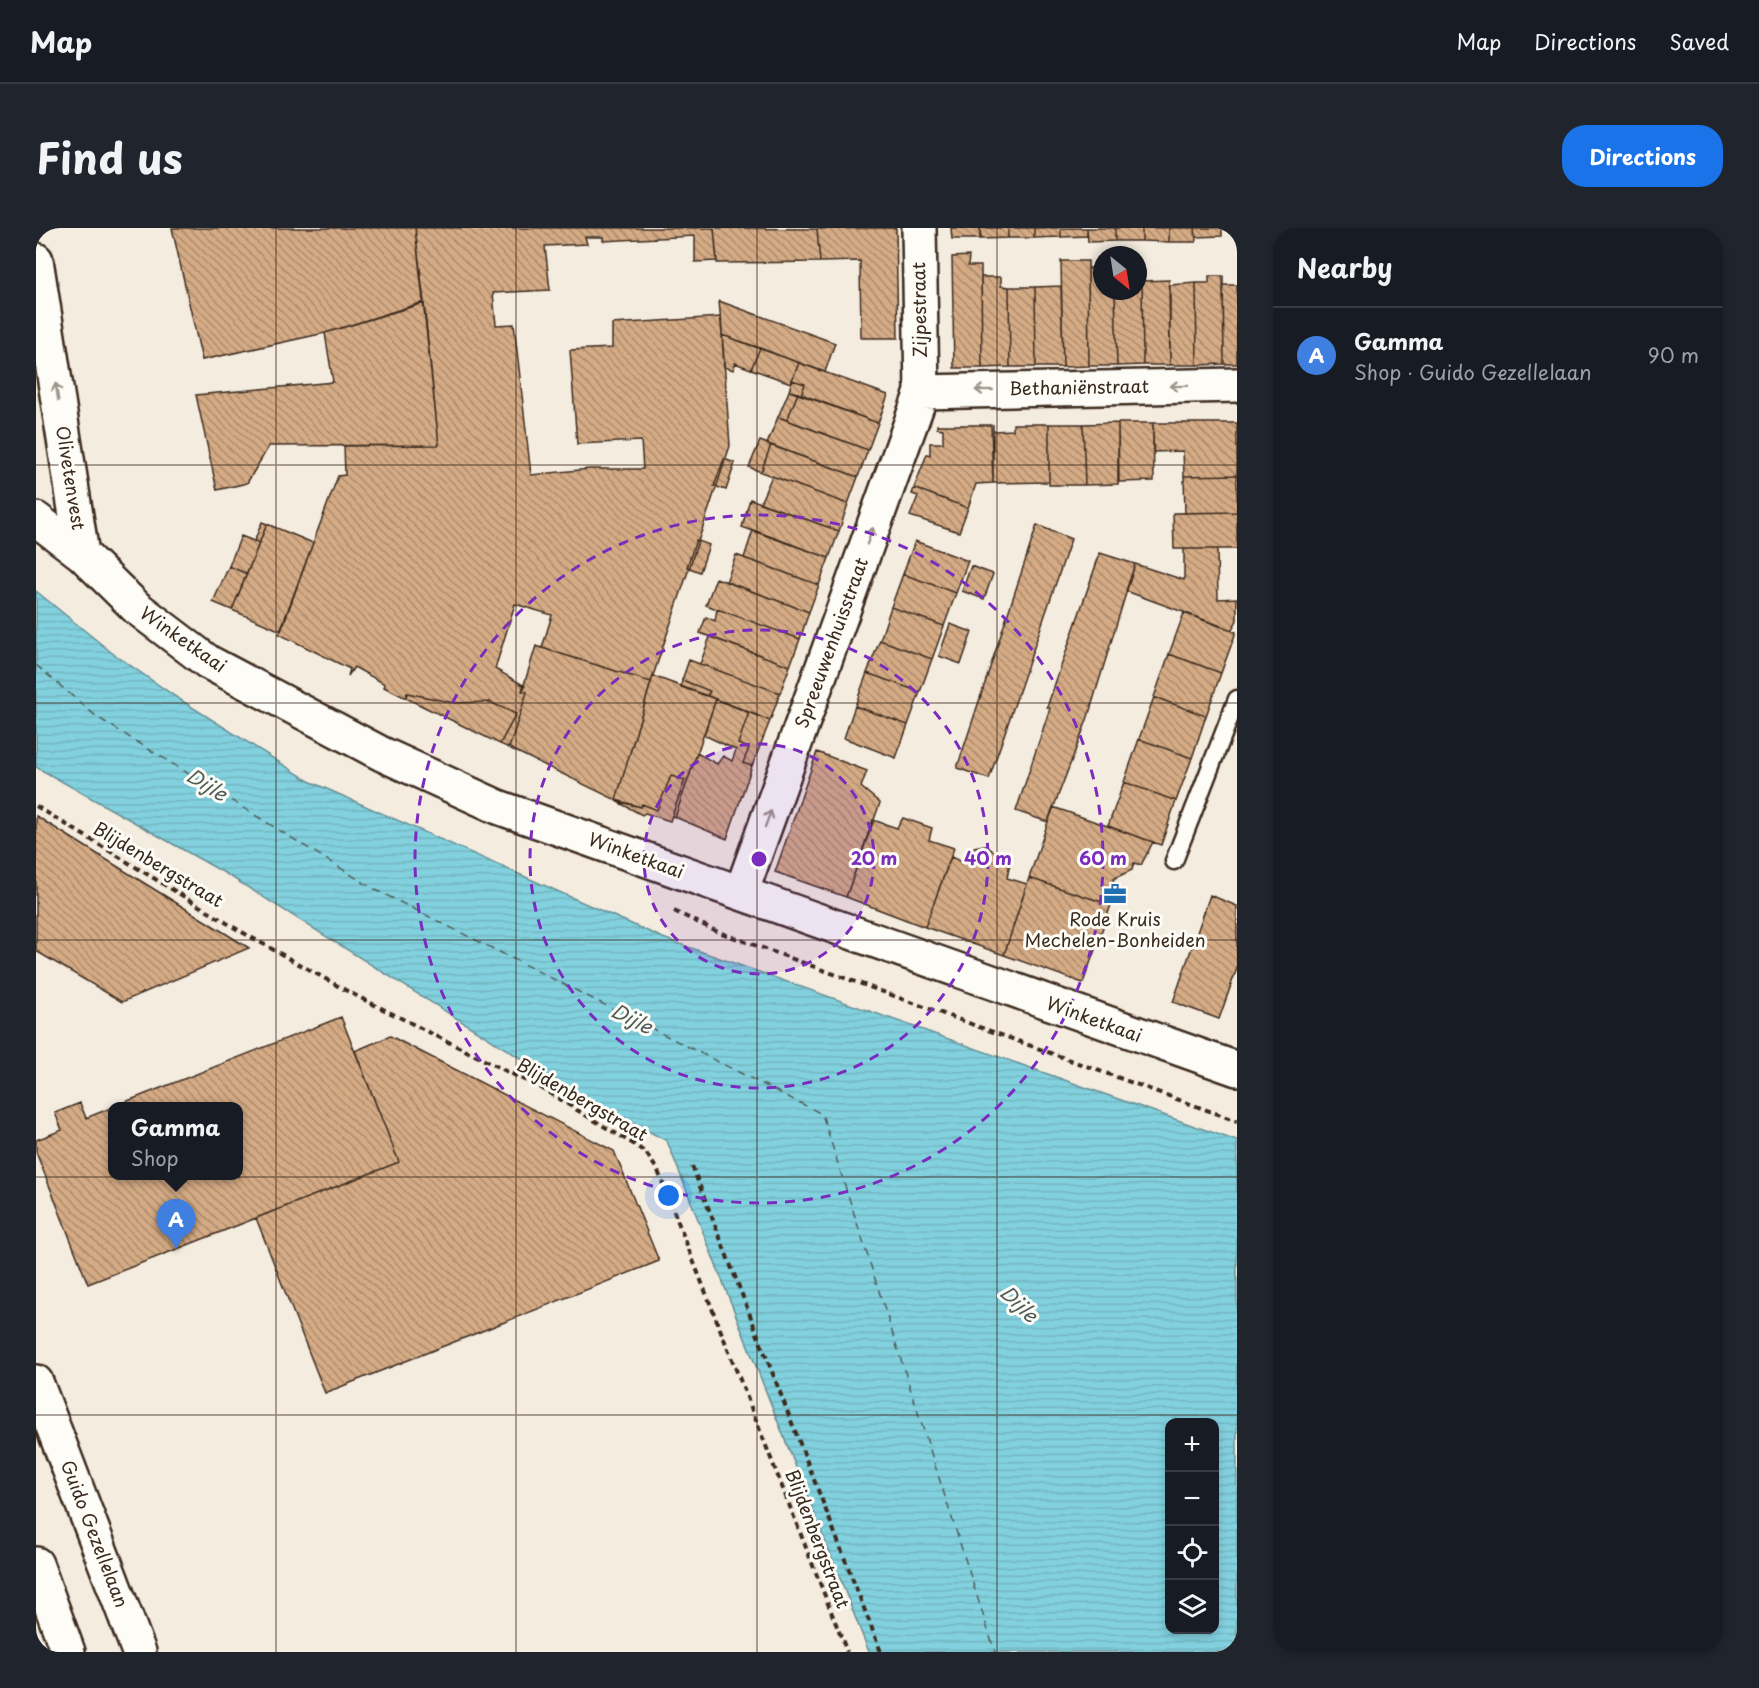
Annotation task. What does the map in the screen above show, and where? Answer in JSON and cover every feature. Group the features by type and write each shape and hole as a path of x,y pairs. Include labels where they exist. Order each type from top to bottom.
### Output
{"street":[{"name":"Zijpestraat","path":"919,228 922,392"},
{"name":"Olivetenvest","path":"36,260 82,554"},
{"name":"Bethaniënstraat","path":"922,392 1237,385"},
{"name":"Spreeuwenhuisstraat","path":"741,893 922,392"},
{"path":"36,519 82,554"},
{"name":"Winketkaai","path":"82,554 137,609 208,662 381,754 498,807 1237,1070"},
{"name":"Guido Gezellelaan","path":"36,1382 139,1652"},
{"path":"36,1564 68,1652"}],"lane":[{"path":"1174,861 1237,699"}],"path":[{"name":"Blijdenbergstraat","path":"36,807 240,931 347,991 544,1090 646,1153 658,1171 847,1652"},
{"path":"664,906 716,931 1237,1121"},
{"path":"692,1166 881,1652"}],"water":[{"name":"Dijle","path":"36,591 111,652 176,697 309,781 663,938 1237,1141 1237,1652 869,1652 667,1141 571,1090 228,875 36,767"}],"building":[{"path":"172,228 415,228 424,302 325,333 202,360"},
{"path":"415,228 714,228 717,261 695,262 695,236 603,241 603,237 585,237 587,244 545,246 550,290 493,293 496,325 514,324 531,475 589,469 643,469 641,441 577,444 570,350 612,348 612,324 721,317 730,446 651,682 542,648 552,615 515,604 495,669 525,686 522,691 527,692 509,748 500,744 516,714 490,702 489,704 489,702 454,703 407,693 406,698 384,687 385,684 354,667 348,676 350,669 279,634 338,476 345,475 344,446 439,445"},
{"path":"714,228 817,229 820,262 717,263"},
{"path":"896,228 898,338 861,338 860,261 820,262 817,229"},
{"path":"951,228 980,228 980,239 952,239"},
{"path":"980,228 1008,228 1008,238 981,239"},
{"path":"1008,228 1034,228 1034,238 1008,238"},
{"path":"1034,228 1061,228 1061,237 1034,238"},
{"path":"1061,228 1087,228 1087,236 1061,237"},
{"path":"1087,228 1115,228 1115,241 1088,242"},
{"path":"1115,228 1142,228 1142,241 1115,241"},
{"path":"1142,228 1169,228 1169,242 1142,241"},
{"path":"1169,228 1195,228 1196,242 1169,242"},
{"path":"1195,228 1222,228 1222,236 1196,237"},
{"path":"969,256 968,266 981,266 982,368 954,368 952,257"},
{"path":"1061,261 1088,261 1089,366 1063,367"},
{"path":"1088,268 1093,268 1093,300 1115,300 1117,366 1089,366"},
{"path":"1209,276 1223,276 1224,364 1197,365 1196,283 1209,283"},
{"path":"981,277 1001,277 1001,286 1009,287 1010,367 982,368"},
{"path":"1169,280 1170,365 1143,365 1142,300 1147,300 1147,281"},
{"path":"1196,283 1197,365 1170,365 1170,285"},
{"path":"1223,285 1237,285 1237,364 1224,364"},
{"path":"1061,286 1063,367 1036,367 1035,287"},
{"path":"1009,287 1035,287 1036,367 1010,367"},
{"path":"1115,300 1142,300 1143,365 1117,366"},
{"path":"719,301 835,343 825,372 722,335"},
{"path":"424,303 439,445 269,446 247,483 217,490 196,395 333,382 325,333"},
{"path":"722,335 760,348 751,369 735,363 734,370 724,367"},
{"path":"760,348 799,363 791,383 751,369"},
{"path":"799,363 888,395 878,423 801,395 805,384 792,380"},
{"path":"792,380 805,384 801,395 789,391"},
{"path":"789,391 798,393 787,420 778,417"},
{"path":"798,393 878,423 868,450 787,420"},
{"path":"778,417 868,450 858,477 767,444"},
{"path":"1118,423 1153,423 1154,481 1119,482"},
{"path":"1118,423 1118,484 1085,485 1083,424"},
{"path":"1153,423 1237,423 1237,475 1184,476 1183,451 1153,452"},
{"path":"1013,424 1049,424 1049,482 993,483 993,431 1013,430"},
{"path":"1049,424 1083,424 1085,485 1049,485"},
{"path":"937,425 991,425 993,483 976,484 968,508 914,488 927,454 930,455 930,443 943,443 943,429 937,428"},
{"path":"760,441 771,445 761,472 749,467"},
{"path":"771,445 858,477 848,504 761,472"},
{"path":"724,459 735,463 726,490 714,486"},
{"path":"1237,475 1237,512 1185,513 1184,476"},
{"path":"772,476 848,504 839,531 760,503"},
{"path":"914,488 968,508 959,532 910,516 918,496 912,494"},
{"path":"750,499 839,531 829,558 742,527"},
{"path":"1237,512 1237,549 1174,549 1173,513"},
{"path":"262,522 267,524 259,543 254,542"},
{"path":"267,524 313,543 281,631 232,610"},
{"path":"1037,525 1071,539 989,779 957,768"},
{"path":"753,530 829,558 819,585 744,558"},
{"path":"241,536 259,543 247,574 229,566"},
{"path":"696,540 709,545 700,572 687,567"},
{"path":"915,541 968,561 956,593 903,574"},
{"path":"1184,549 1217,549 1218,599 1237,598 1237,620 1232,630 1126,591 1135,564 1184,580"},
{"path":"1100,553 1135,564 1087,720 1048,822 1016,811 1050,708 1047,707"},
{"path":"736,555 819,585 809,612 726,582"},
{"path":"229,566 247,574 232,610 213,602"},
{"path":"971,566 993,574 984,599 962,591"},
{"path":"903,574 956,593 944,626 891,607"},
{"path":"716,578 809,612 800,639 706,605"},
{"path":"891,607 944,626 932,659 880,640"},
{"path":"717,609 800,639 790,666 700,633 706,617 715,621"},
{"path":"1184,613 1236,632 1221,673 1169,654"},
{"path":"950,624 972,632 961,664 939,656"},
{"path":"710,637 790,666 780,693 700,664"},
{"path":"880,640 932,659 920,692 867,673"},
{"path":"536,646 651,682 616,800 509,748 527,692 522,691"},
{"path":"1169,654 1221,673 1206,716 1154,697"},
{"path":"689,660 780,693 770,721 707,696 710,691 682,680"},
{"path":"867,673 920,692 908,725 855,706"},
{"path":"653,676 716,699 675,817 672,816 685,780 671,776 657,810 642,804 641,807 616,800"},
{"path":"682,680 710,691 707,696 681,687"},
{"path":"407,693 454,703 489,702 489,704 490,702 516,714 500,744 406,698"},
{"path":"1154,697 1206,716 1192,758 1139,739"},
{"path":"716,699 749,712 738,744 749,748 743,763 752,766 727,839 675,817 697,753 717,764 723,756 732,761 736,750 704,735"},
{"path":"855,706 908,725 896,758 844,738"},
{"path":"749,712 770,721 752,766 743,763 749,748 738,744"},
{"path":"1139,739 1192,758 1176,801 1124,782"},
{"path":"817,752 867,771 861,787 880,803 846,897 775,872"},
{"path":"671,776 685,780 670,821 645,813 642,815 616,801 641,807 642,804 657,810"},
{"path":"1124,782 1176,801 1161,845 1108,826"},
{"path":"1053,807 1153,842 1141,865 1134,863 1132,870 1113,879 1121,898 1113,899 1111,905 1029,878"},
{"path":"36,816 249,948 122,1002 36,951"},
{"path":"903,818 932,828 929,840 954,848 925,927 846,897 873,820 897,828"},
{"path":"985,845 1010,863 1007,878 1027,884 1004,955 925,927 951,857 964,862 974,847"},
{"path":"1029,878 1111,905 1083,983 1004,955"},
{"path":"1210,895 1237,906 1237,968 1219,1019 1173,1002"},
{"path":"341,1017 399,1162 88,1284 36,1152 36,1140 62,1130 55,1113 80,1103 86,1118 108,1109 108,1180 243,1180 243,1102 125,1102"},
{"path":"390,1036 614,1151 659,1261 325,1393 256,1218 399,1162 355,1051"}],"ferry route":[{"path":"36,665 97,717 374,889 822,1114 995,1652"}],"place":[{"name":"Rode Kruis Mechelen-Bonheiden","path":"1115,894"},
{"name":"Gamma","path":"176,1249"}]}
